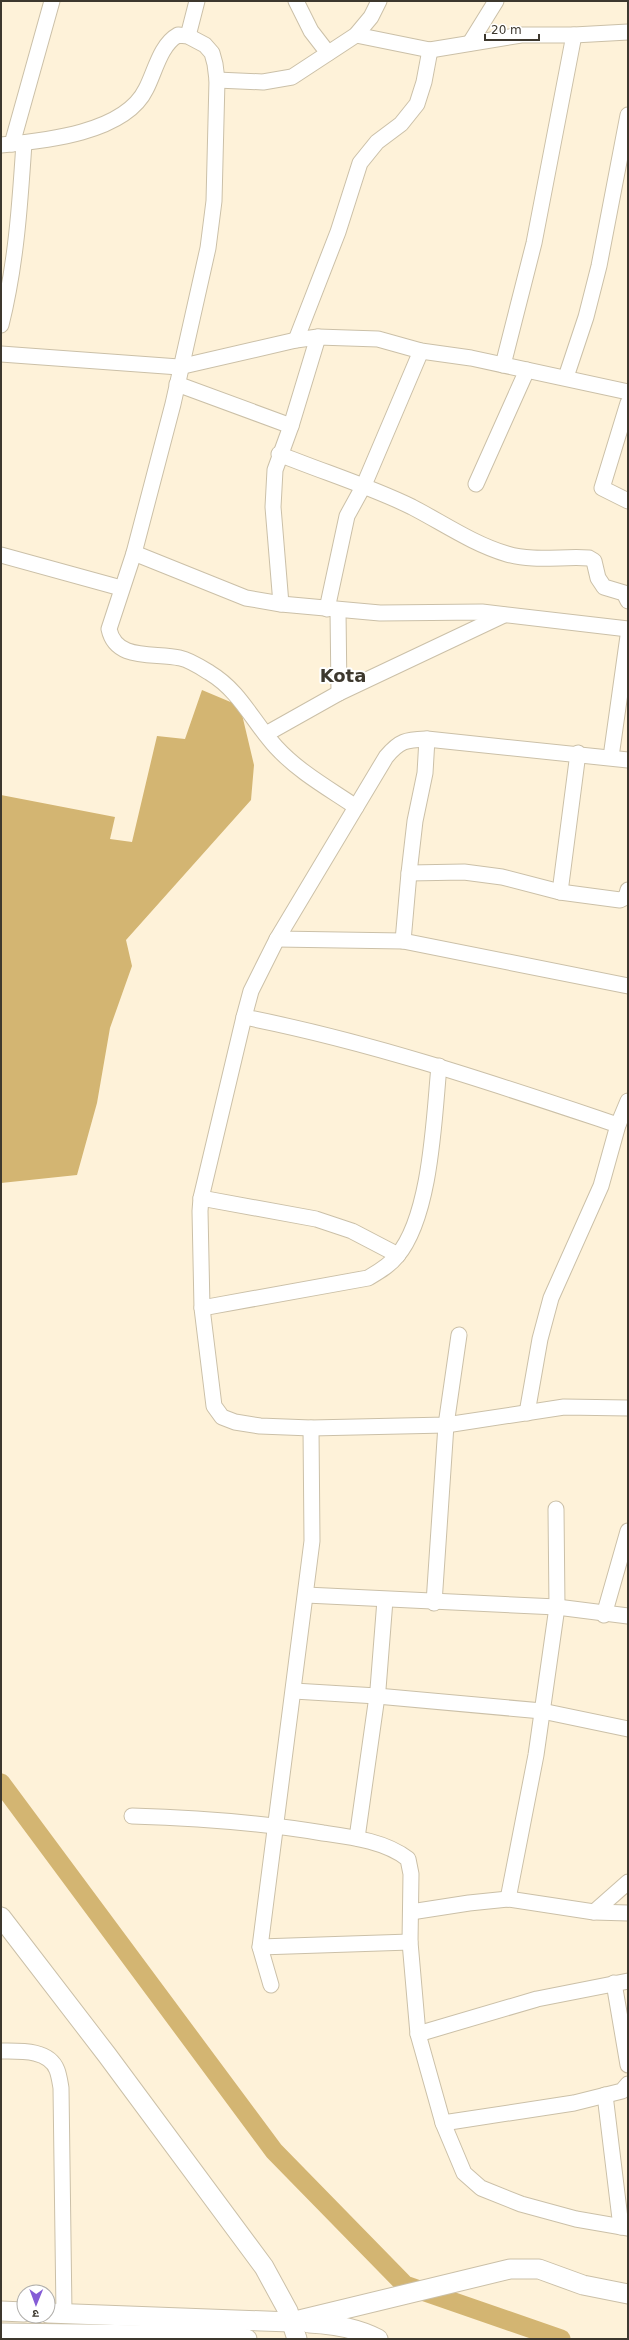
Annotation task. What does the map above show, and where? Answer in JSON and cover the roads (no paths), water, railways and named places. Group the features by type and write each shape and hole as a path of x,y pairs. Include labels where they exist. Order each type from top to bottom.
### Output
{"street":[{"path":"1,325 10,290 18,231 12,144 52,1"},
{"path":"188,36 197,1"},
{"path":"296,1 311,31 328,53"},
{"path":"217,80 263,82 292,77 356,35 371,17 379,1"},
{"path":"470,43 496,1"},
{"path":"356,35 430,50 521,35 574,35 628,32"},
{"path":"12,144 62,138 103,125 131,109 145,91 167,43 178,35 188,36 205,45 212,53 217,80 214,201 208,248 179,367 177,384 134,553 121,588 109,629 111,639 118,647 134,653 181,658 210,673 231,688 266,734 299,770 356,807"},
{"path":"504,364 534,243 574,35"},
{"path":"296,340 338,232 360,163 377,142 401,124 417,104 424,82 430,50"},
{"path":"566,377 586,317 599,266 628,115"},
{"path":"281,604 273,507 275,470 279,454 291,426 318,337"},
{"path":"1,354 179,367 296,340 318,337 378,339 421,351 504,364 628,392"},
{"path":"339,693 333,610 347,516 364,485 421,351"},
{"path":"476,484 527,370"},
{"path":"177,384 291,426"},
{"path":"628,403 602,488 628,501"},
{"path":"279,454 334,476 364,485 412,507 471,540 508,555 589,558 594,561 598,578 604,587 624,593 628,601"},
{"path":"134,553 246,598 281,604 333,610 380,613 482,612 628,629"},
{"path":"1,555 121,588"},
{"path":"266,734 339,693 504,615"},
{"path":"611,757 628,636"},
{"path":"628,760 611,757 427,739 408,740 396,746 386,757 276,939 252,991 244,1017 201,1198 202,1308 214,1406 222,1416 235,1422 260,1426 311,1428 446,1426 564,1407 628,1408"},
{"path":"403,941 415,821 425,773 427,739"},
{"path":"560,892 578,754"},
{"path":"409,873 464,872 502,877 560,892 620,900 626,897 628,890"},
{"path":"276,939 403,941 628,986"},
{"path":"244,1017 314,1031 439,1066 618,1125"},
{"path":"202,1308 368,1278 387,1266 398,1255 413,1230 430,1166 439,1066"},
{"path":"528,1413 540,1339 551,1298 601,1186 618,1125 627,1105"},
{"path":"201,1198 316,1219 352,1231 398,1255"},
{"path":"434,1603 446,1426 459,1334"},
{"path":"271,1985 260,1947 277,1825 312,1541 311,1428"},
{"path":"508,1899 542,1711 557,1607 556,1509"},
{"path":"604,1615 628,1531"},
{"path":"306,1595 434,1603 557,1607 604,1615 628,1616"},
{"path":"357,1838 377,1696 385,1600"},
{"path":"294,1691 377,1696 542,1711 628,1729"},
{"path":"132,1816 197,1818 277,1825 357,1838 398,1851 408,1859 411,1874 410,1942 418,2034 443,2123 464,2173 481,2188 521,2204 576,2219 625,2228 605,2095"},
{"path":"594,1912 628,1882"},
{"path":"411,1912 469,1903 508,1899 594,1912 628,1913"},
{"path":"1,1917 107,2055 264,2267 288,2311 294,2330"},
{"path":"260,1947 410,1942"},
{"path":"418,2034 537,2000 621,1982 628,2065"},
{"path":"1,2051 23,2052 44,2056 57,2068 61,2088 56,2313 294,2330 329,2324 367,2334 378,2339"},
{"path":"443,2123 574,2103 622,2091 628,2084"},
{"path":"294,2330 321,2315 510,2269 539,2269 583,2284 628,2294"},
{"path":"1,2310 16,2311"},
{"path":"1,2333 181,2337 233,2336 247,2339"}],"waterway":[{"path":"1,1783 274,2151 405,2285 561,2339"}],"district":[{"name":"Kota","path":"343,676"}]}
